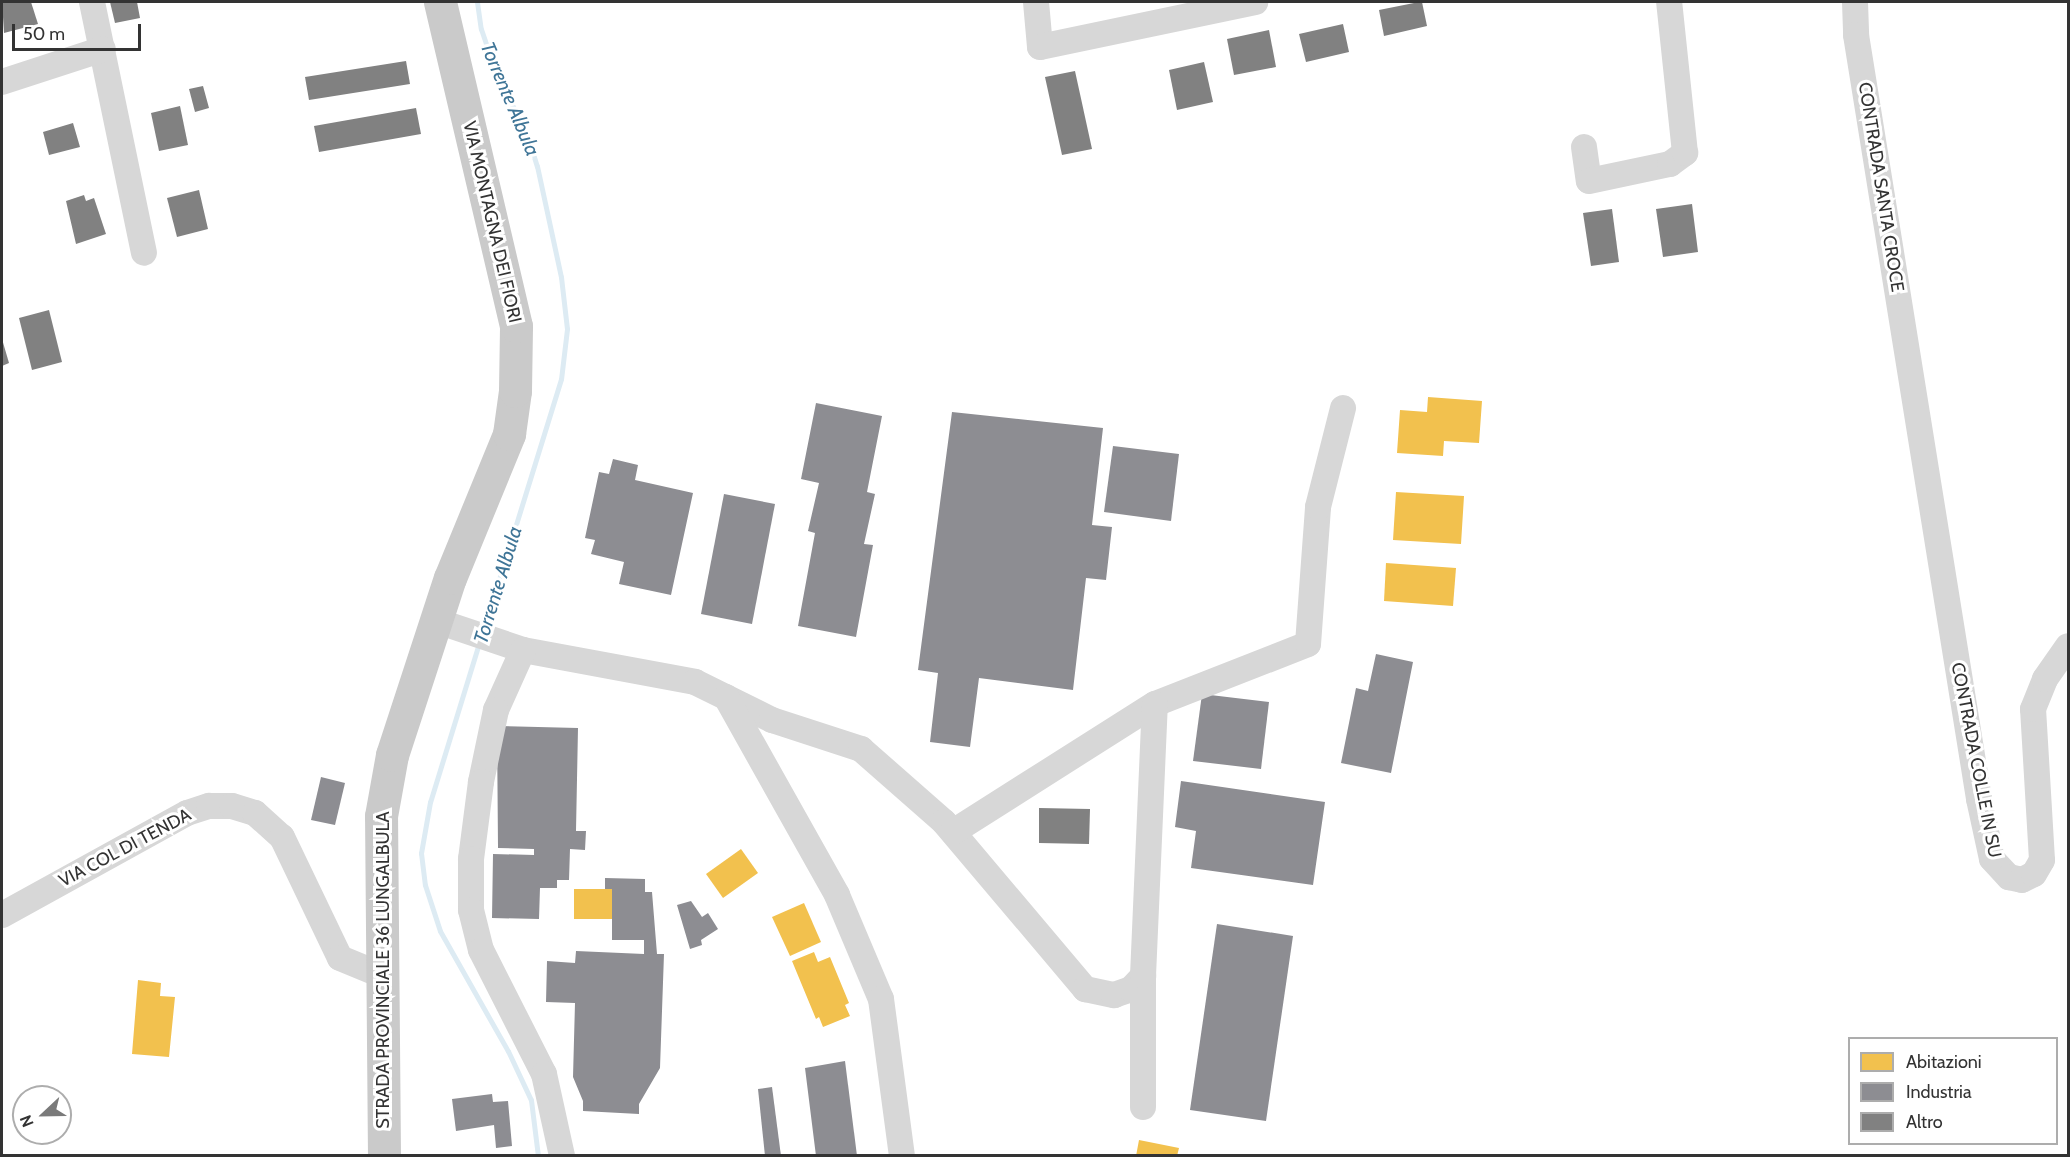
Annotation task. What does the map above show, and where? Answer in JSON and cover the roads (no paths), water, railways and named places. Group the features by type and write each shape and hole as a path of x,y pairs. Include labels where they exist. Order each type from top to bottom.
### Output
{"main road":[{"name":"VIA MONTAGNA DEI FIORI","path":"440,2 516,326 509,434 450,578"},
{"name":"STRADA PROVINCIALE 36 LUNGALBULA","path":"384,1155 381,816 392,755 446,624 450,578"}],"street":[{"path":"92,2 144,253"},
{"path":"1036,2 1040,47 1255,2"},
{"path":"1584,147 1589,181 1670,164 1685,153 1669,2"},
{"name":"CONTRADA SANTA CROCE","path":"1855,2 1856,35 1911,372"},
{"path":"2,82 103,49"},
{"name":"CONTRADA COLLE IN SU","path":"1911,372 1979,799 1992,859 2009,877 2022,880 2034,874 2042,860 2033,709 2045,679 2068,646"},
{"path":"952,832 1155,704 1308,644 1318,507 1343,408"},
{"path":"446,624 515,647 694,682 772,720 861,750 952,832 1085,989 1114,995 1131,988 1143,975"},
{"path":"515,647 496,710 481,782 471,859 471,910 481,950 544,1074 562,1155"},
{"path":"725,696 837,895 880,999 902,1155"},
{"path":"1143,1107 1143,975 1155,704"},
{"name":"VIA COL DI TENDA","path":"2,915 187,813 209,806 232,806 260,816 282,837 340,958 381,975"}],"waterway":[{"name":"Torrente Albula","path":"477,2 481,29 496,73 527,134 537,166 561,277 567,329 561,379 484,628"},
{"name":"Torrente Albula","path":"479,643 430,802 421,853 425,885 440,931 508,1051 531,1100 538,1156"}]}
